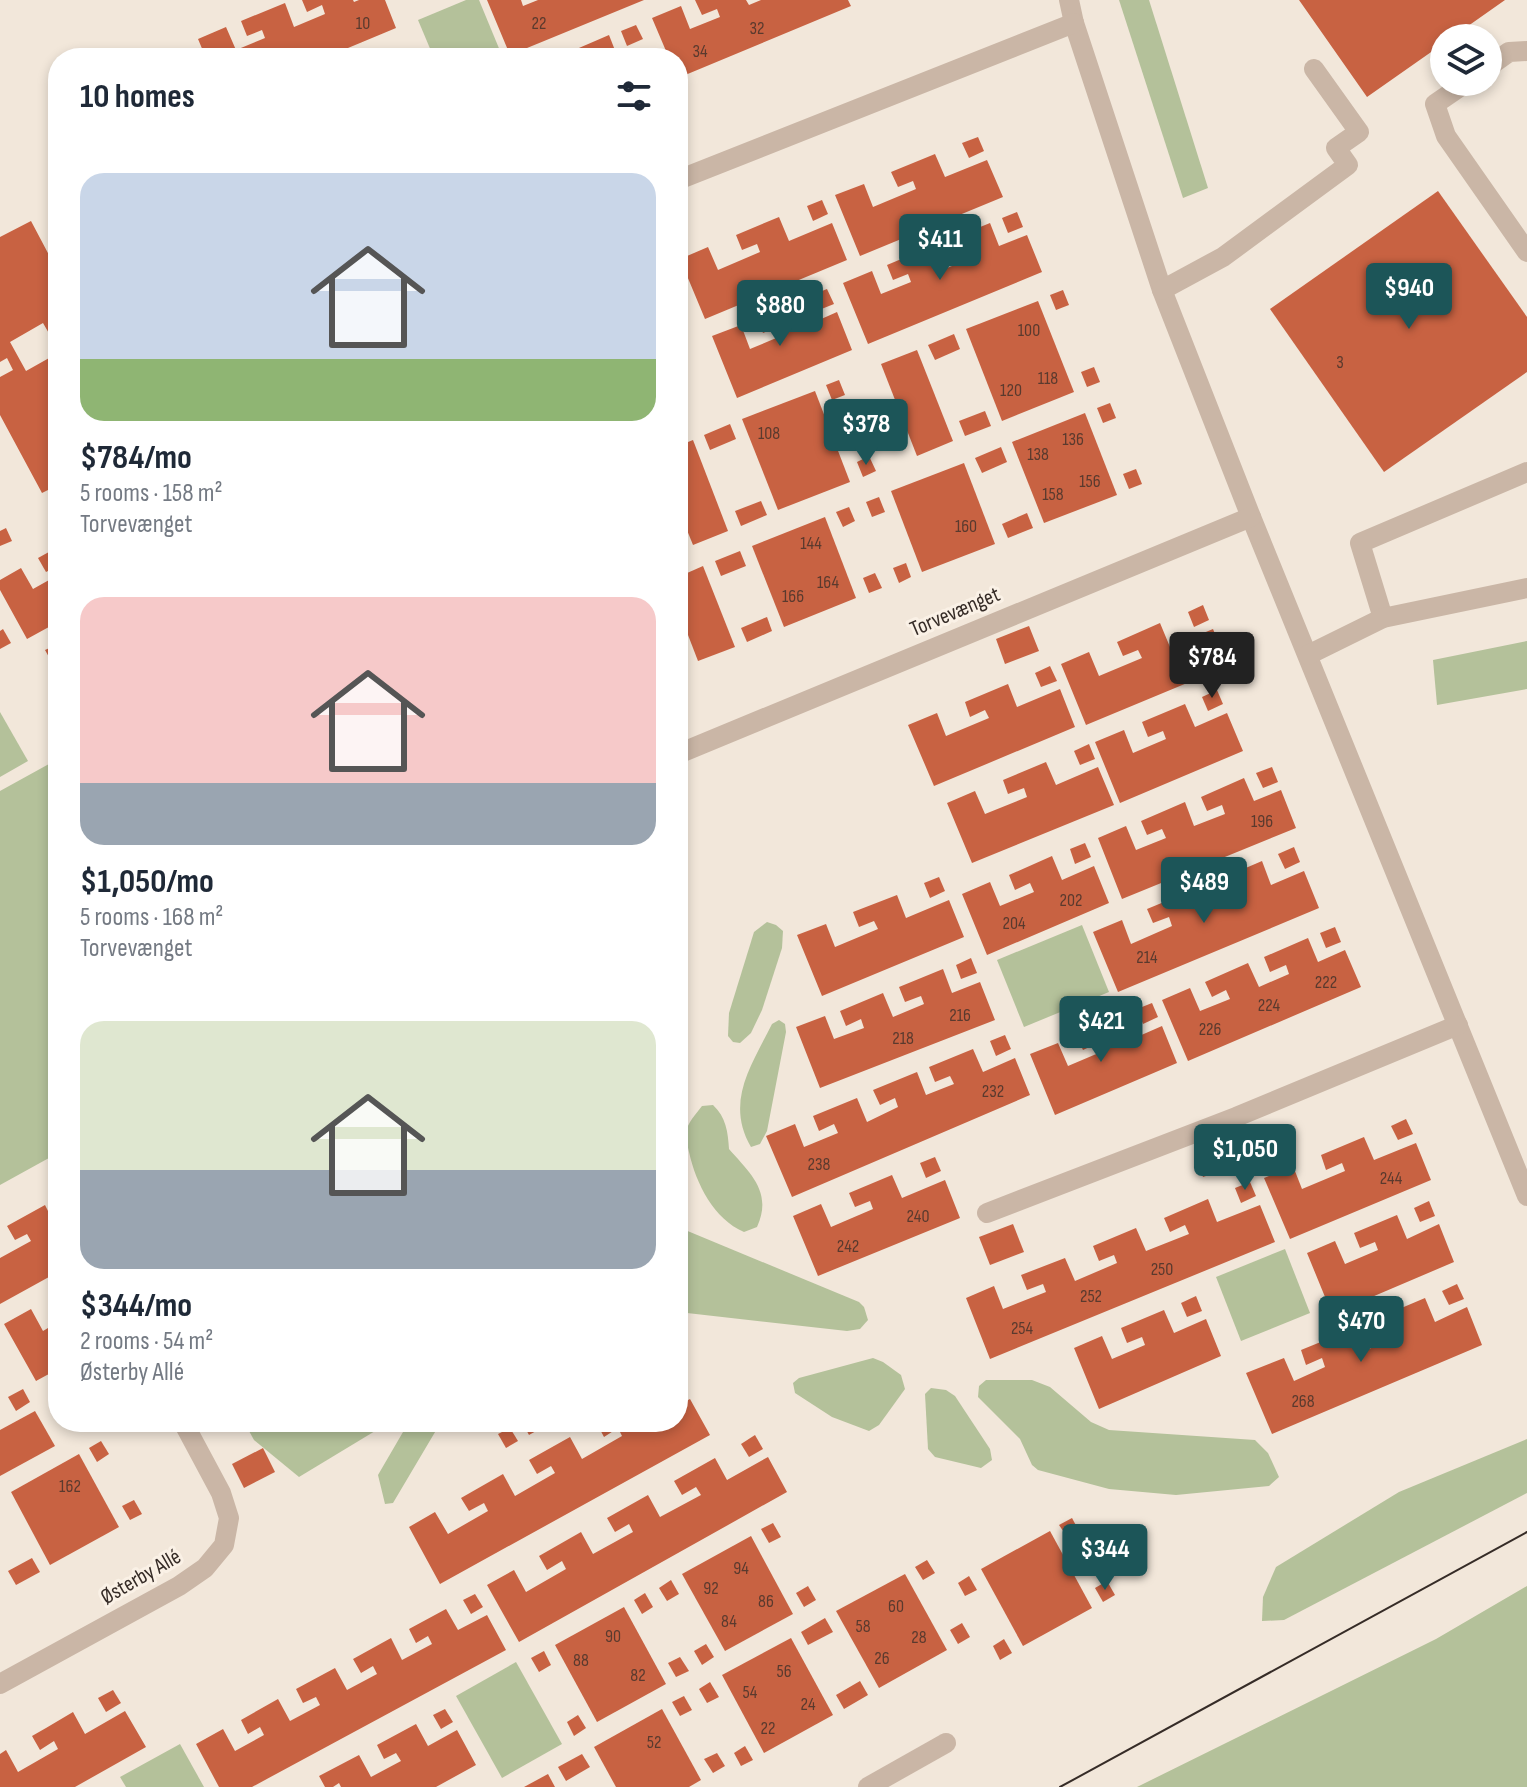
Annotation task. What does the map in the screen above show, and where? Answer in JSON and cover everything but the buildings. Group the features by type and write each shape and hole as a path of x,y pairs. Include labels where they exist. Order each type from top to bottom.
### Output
{"street":[{"path":"1069,0 1162,290 1527,1196"},
{"path":"688,176 1074,23"},
{"path":"1502,57 1509,52 1527,51"},
{"path":"1162,290 1223,257 1348,165 1336,148 1359,132 1314,69"},
{"path":"1447,96 1435,104 1446,136 1527,252"},
{"path":"1383,618 1360,543 1527,472"},
{"name":"Torvevænget","path":"688,750 1251,517"},
{"path":"1308,655 1383,618 1527,588"},
{"path":"987,1213 1236,1117 1458,1025"},
{"name":"Østerby Allé","path":"0,1684 179,1586 205,1568 224,1545 229,1518 221,1493 188,1432"},
{"path":"868,1787 946,1743"}],"green space":[{"path":"466,0 479,0 499,48 430,48 418,20"},
{"path":"1119,0 1149,0 1208,188 1183,198"},
{"path":"1527,641 1527,689 1437,705 1433,660"},
{"path":"0,712 28,761 0,777"},
{"path":"48,765 48,1159 0,1185 0,791"},
{"path":"767,922 783,931 782,948 762,1010 751,1033 740,1043 733,1042 728,1036 729,1013 754,932"},
{"path":"1082,925 1109,992 1024,1027 997,960"},
{"path":"779,1020 785,1024 786,1032 767,1131 760,1144 751,1147 740,1115 744,1084 772,1024"},
{"path":"713,1105 721,1115 726,1125 729,1149 757,1184 762,1203 757,1227 744,1232 724,1219 708,1199 696,1176 688,1149 688,1128 702,1106"},
{"path":"688,1231 859,1302 868,1320 860,1329 847,1331 688,1313"},
{"path":"1285,1249 1310,1313 1241,1341 1216,1277"},
{"path":"873,1358 901,1375 905,1389 879,1425 869,1431 832,1417 795,1393 793,1383 799,1378"},
{"path":"986,1380 1032,1380 1050,1387 1091,1422 1109,1430 1255,1440 1268,1453 1279,1477 1269,1486 1176,1495 1109,1489 1038,1470 1032,1465 1020,1439 978,1397 979,1386"},
{"path":"931,1388 946,1390 955,1396 990,1449 992,1460 981,1468 935,1457 928,1449 925,1394"},
{"path":"250,1432 373,1432 299,1477 254,1440"},
{"path":"403,1432 435,1432 393,1503 385,1504 378,1475"},
{"path":"1527,1439 1527,1493 1284,1620 1262,1621 1263,1597 1276,1567 1399,1492"},
{"path":"1527,1586 1527,1787 1137,1787 1436,1639"},
{"path":"516,1662 562,1744 502,1778 456,1696"},
{"path":"180,1744 204,1787 126,1787 120,1777"}],"tram line":[{"path":"1060,1787 1527,1532"}]}
